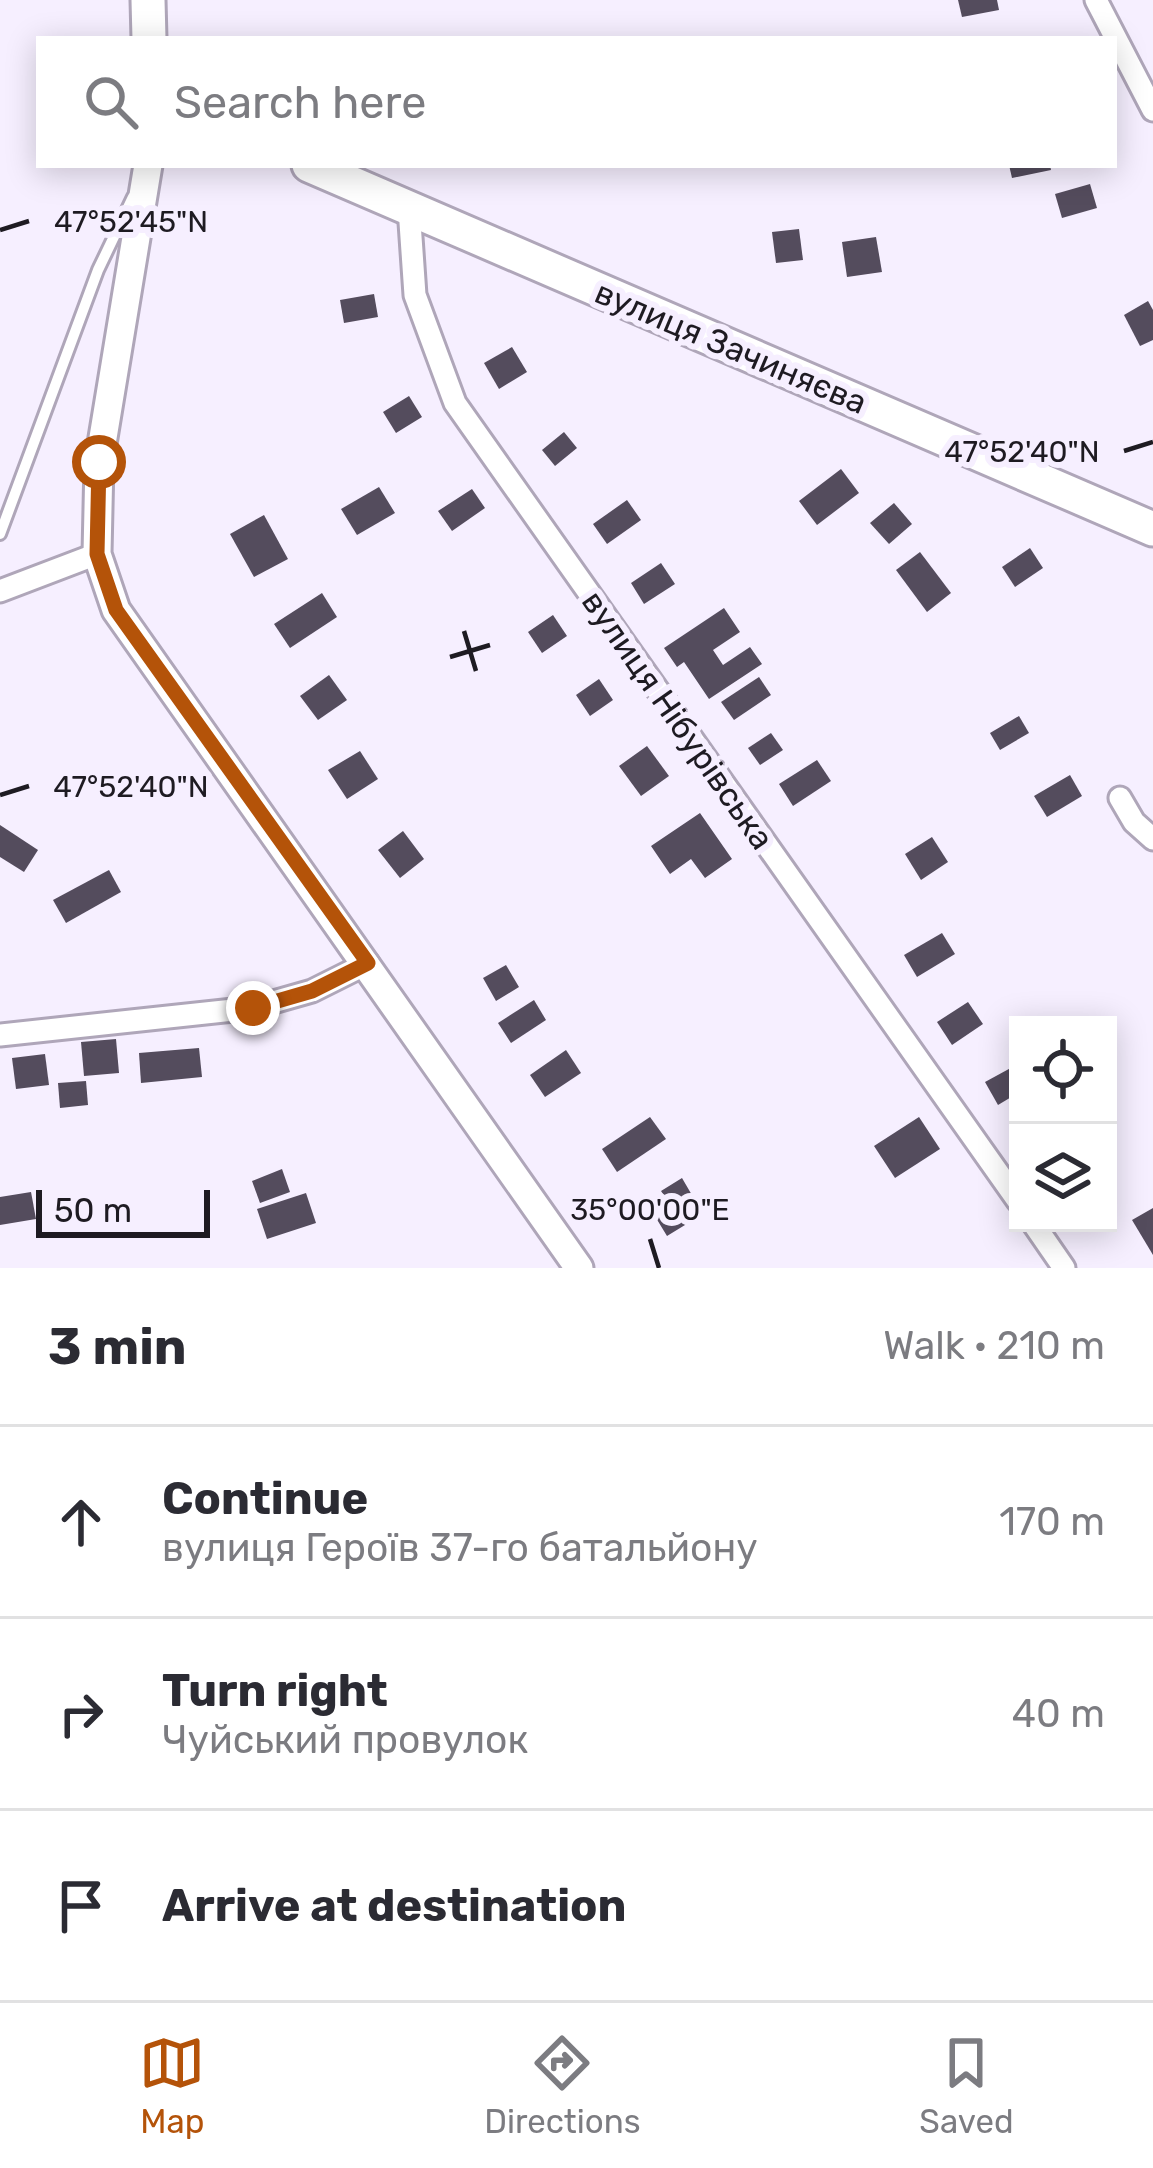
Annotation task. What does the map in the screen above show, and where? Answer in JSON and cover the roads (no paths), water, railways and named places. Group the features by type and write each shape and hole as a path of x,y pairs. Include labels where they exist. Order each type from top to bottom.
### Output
{"main road":[{"path":"148,0 149,36"},
{"name":"вулиця Зачиняєва","path":"316,168 1153,529"}],"street":[{"path":"1096,0 1115,36"},
{"path":"1117,41 1153,110"},
{"path":"148,168 99,462 97,554 116,610 579,1268"},
{"name":"вулиця Нібурівська","path":"409,208 415,295 455,403 1009,1189"},
{"path":"0,591 97,554"},
{"path":"1120,798 1134,822 1153,839"},
{"path":"0,1035 253,1008 312,991 368,963"},
{"path":"1039,1232 1064,1268"}],"lane":[{"path":"0,534 98,270 147,168"}]}
